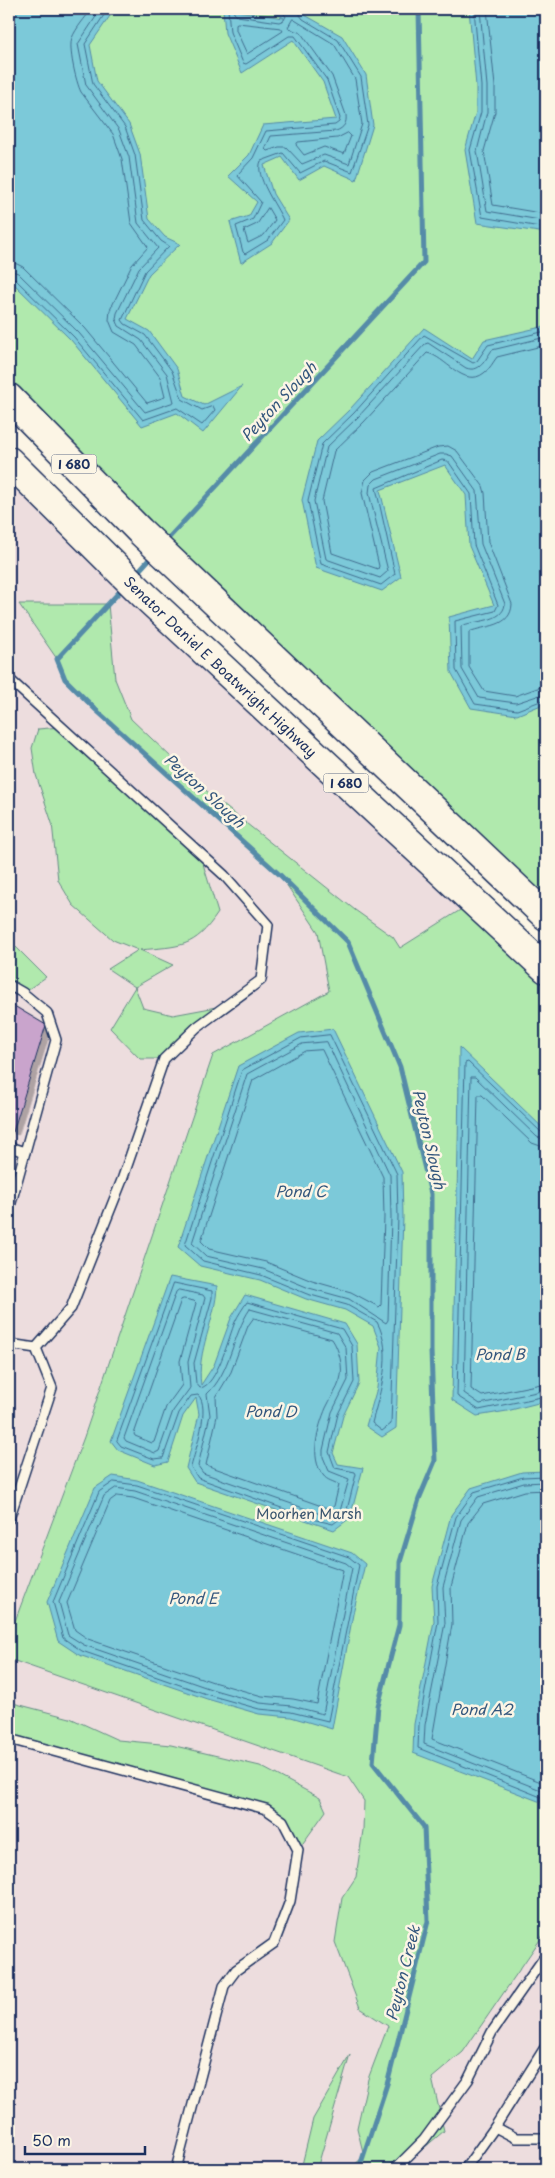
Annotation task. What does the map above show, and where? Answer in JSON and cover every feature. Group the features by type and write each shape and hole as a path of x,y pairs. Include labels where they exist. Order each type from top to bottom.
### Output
{"highway":[{"name":"I 680","path":"9,398 140,531 419,798 546,916"},
{"name":"Senator Daniel E Boatwright Highway","path":"9,461 145,596 546,969"}],"lane":[{"path":"9,680 224,875 268,925 261,980 197,1027 164,1059 122,1180 72,1308 36,1348"},
{"path":"9,985 23,993 47,1014 56,1040 9,1210"},
{"path":"9,1147 25,1152"},
{"path":"9,1344 36,1348"},
{"path":"9,1519 52,1388 36,1348"},
{"path":"9,1740 266,1809 283,1821 298,1850 290,1901 274,1943 236,1970 224,1986 176,2169"},
{"path":"394,2169 424,2140 468,2080 492,2032 546,1955"},
{"path":"464,2169 495,2127 546,2046"},
{"path":"495,2127 516,2138 546,2138"}],"shaded area":[{"path":"9,461 473,902 355,977 84,1437 9,1637"},
{"path":"9,1659 378,1787 546,1842 546,2169 9,2169"}],"green space":[{"path":"9,9 546,9 546,916 9,398"},
{"name":"Moorhen Marsh","path":"19,604 108,604 115,679 131,719 212,796 355,910 393,937 400,948 473,902 546,969 546,1931 463,2052 432,2078 444,2131 399,2169 350,2169 364,2156 357,2128 368,2079 388,2026 360,2008 335,1942 342,1898 356,1877 363,1830 364,1801 348,1777 9,1659 9,1637 84,1437 213,1055 329,991 318,932 280,875 96,710 65,679 57,659"},
{"path":"61,727 200,854 218,913 201,933 185,944 140,950 173,965 135,987 108,969 138,950 113,940 73,905 58,880 52,823 36,775 32,748 38,729"},
{"path":"9,945 16,947 46,977 23,993 9,985"},
{"path":"135,987 143,1008 173,1015 227,1005 164,1059 140,1059 110,1028"},
{"path":"9,1702 70,1718 118,1740 171,1745 260,1766 320,1798 326,1811 298,1850 283,1821 266,1809 9,1739"},
{"path":"350,2055 317,2169 301,2169 313,2119"}],"water":[{"path":"9,9 123,9 114,10 90,45 97,81 129,124 140,154 149,219 165,237 180,244 149,274 127,319 149,331 177,369 185,396 204,405 242,386 203,433 177,413 142,426 71,340 9,279"},
{"path":"223,9 284,18 269,9 306,9 305,15 342,36 366,75 373,125 356,180 324,166 299,180 282,157 264,165 273,194 289,220 272,243 241,263 230,222 249,216 257,202 228,176 249,155 263,125 336,119 323,82 293,40 242,73 225,33"},
{"path":"469,9 546,9 546,233 477,223 465,150 476,112 476,86"},
{"path":"546,326 546,703 517,715 471,708 451,672 449,617 494,605 469,546 466,495 445,465 380,490 401,577 382,591 316,568 302,500 317,441 350,409 424,328 472,359 484,340"},
{"name":"Pond C","path":"333,1029 402,1172 403,1217 396,1428 382,1437 366,1426 377,1388 381,1347 373,1326 345,1310 306,1299 260,1280 200,1266 178,1247 238,1066 299,1033"},
{"name":"Pond B","path":"459,1047 546,1131 546,1401 477,1416 452,1400"},
{"name":"Pond D","path":"170,1277 217,1286 216,1299 201,1360 201,1385 214,1365 231,1318 245,1295 345,1324 357,1344 359,1383 343,1416 333,1453 338,1464 363,1468 350,1518 334,1530 195,1482 186,1468 199,1414 196,1398 183,1416 168,1462 155,1465 118,1450 111,1441"},
{"name":"Pond A2","path":"546,1471 546,1804 413,1753 414,1724 434,1621 432,1586 451,1515 471,1488 522,1472"},
{"name":"Pond E","path":"113,1476 137,1480 352,1553 365,1564 353,1614 332,1729 291,1717 259,1714 207,1699 79,1655 58,1641 47,1602 95,1488"}],"building":[{"path":"9,1003 46,1025 13,1132 9,1131"}],"waterway":[{"name":"Peyton Slough","path":"163,544 424,262 419,9"},
{"name":"Peyton Slough","path":"135,575 153,555"},
{"name":"Peyton Slough","path":"124,587 57,659 65,679 96,710 280,875 348,942 400,1067 431,1194 431,1351 435,1461 419,1499 400,1562 399,1625 378,1706 373,1763 424,1827 428,1921 388,2081 359,2169"}],"water label":[{"name":"Peyton Creek","path":"402,1973"}]}
